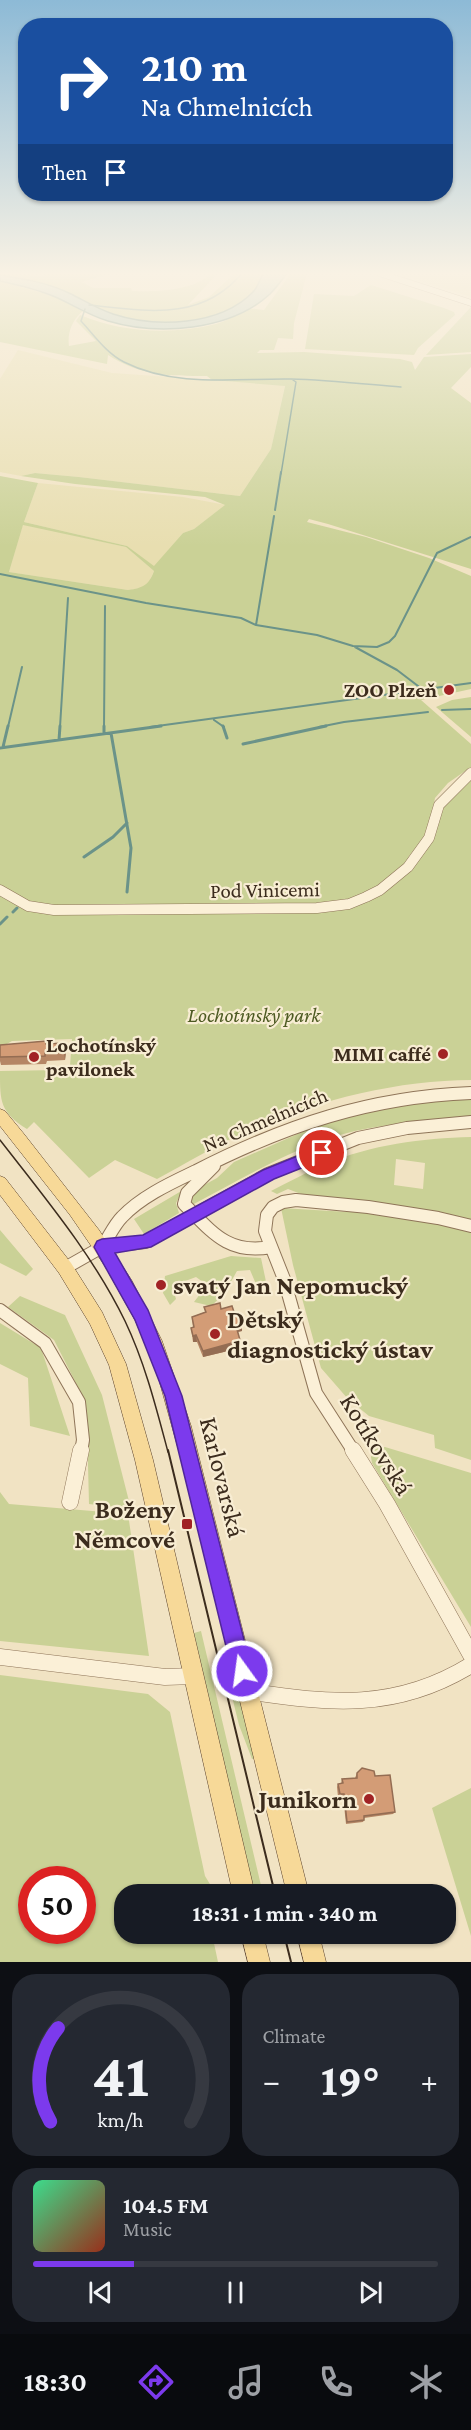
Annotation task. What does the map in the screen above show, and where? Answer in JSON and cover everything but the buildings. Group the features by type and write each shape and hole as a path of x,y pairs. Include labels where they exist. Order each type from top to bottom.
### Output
{"main road":[{"name":"Karlovarská","path":"0,1115 73,1204 102,1247 142,1316 173,1396 295,1884"},
{"path":"0,1183 65,1268 100,1326 117,1364 144,1460 242,1884"},
{"path":"254,1944 259,1962"},
{"path":"310,1944 315,1962"}],"street":[{"name":"Pod Vinicemi","path":"0,890 28,906 54,909 317,908 349,904 380,890 408,867 429,838 439,805 471,773"},
{"name":"Na Chmelnicích","path":"102,1247 125,1213 177,1180 245,1146 341,1109 395,1098 471,1094"},
{"name":"Na Chmelnicích","path":"65,1268 102,1247 145,1242 196,1216 268,1174 358,1138 407,1128 471,1122"},
{"path":"221,1158 191,1188 184,1198 184,1204 203,1223 239,1249 253,1250 271,1247"},
{"name":"Kotíkovská","path":"471,1226 438,1218 313,1201 283,1202 273,1207 267,1215 265,1231 284,1279 316,1393 387,1504 471,1655"},
{"path":"0,1310 45,1343 79,1402 83,1440 70,1502"},
{"path":"0,1657 165,1677 194,1676"},
{"path":"247,1691 327,1702 383,1698 432,1686 455,1676 471,1665"}],"shaded area":[{"path":"9,365 78,365 112,373 285,385 271,449 240,496 79,477 35,473 21,476 0,472 0,379"},
{"path":"38,483 183,497 226,505 194,529 183,533 154,567 127,546 24,522"},
{"path":"23,524 126,547 154,571 148,584 141,588 128,590 9,572"}],"green space":[{"name":"Lochotínský park","path":"126,365 413,365 415,370 419,365 471,365 451,388 471,403 471,569 328,524 309,519 307,522 366,537 429,558 471,576 471,689 421,700 471,744 471,767 448,783 435,798 428,834 409,856 407,863 429,838 439,805 471,773 471,1080 442,1081 383,1089 295,1112 241,1134 157,1179 115,1160 89,1178 34,1122 27,1129 11,1117 3,1105 0,1091 0,1071 58,1070 70,1066 72,1039 12,1041 0,1048 0,476 38,483 24,522 127,546 154,566 183,533 194,529 225,505 205,497 75,484 21,476 35,473 79,477 240,496 271,449 285,386 212,380 207,376 180,376","holes":["23,525 126,547 154,571 148,583 128,590 9,572"]},
{"path":"471,697 471,737 436,707 452,700"},
{"path":"471,1098 471,1118 408,1122 346,1133 278,1160 192,1205 195,1190 217,1178 234,1162 318,1125 403,1104"},
{"path":"471,1137 471,1460 435,1448 434,1435 369,1416 348,1399 321,1368 293,1265 281,1208 348,1212 288,1189 277,1194 271,1191 342,1157 378,1147","holes":["396,1159 425,1163 423,1189 394,1185"]},
{"path":"183,1190 176,1203 179,1213 144,1234 134,1219"},
{"path":"0,1230 33,1269 26,1276 0,1263"},
{"path":"231,1256 261,1258 268,1291 259,1291 250,1270 237,1271 224,1294 211,1306 194,1302 207,1285 196,1277 172,1286 176,1299 170,1305 163,1293 165,1276"},
{"path":"20,1296 65,1315 102,1395 131,1509 89,1504 87,1426 83,1397 54,1340 8,1307"},
{"path":"0,1323 41,1348 70,1436 30,1426 28,1378 0,1364"},
{"path":"385,1447 471,1473 471,1627 372,1463 371,1457 375,1449"},
{"path":"0,1492 9,1504 128,1514 149,1656 0,1641"},
{"path":"201,1631 261,1884 252,1884 194,1633"},
{"path":"232,1662 256,1758 252,1759 239,1725 224,1664"},
{"path":"0,1675 148,1694 170,1712 205,1876 210,1884 114,1884 114,1944 214,1944 218,1962 0,1962"},
{"path":"471,1788 471,1936 456,1884 432,1808"}],"waterway":[{"path":"130,365 185,379 305,380 401,387"},
{"path":"281,474 296,382 293,380"},
{"path":"275,510 281,472"},
{"path":"256,625 274,516"},
{"path":"256,625 317,635 353,646 377,647 389,642 395,636 437,553 471,537"},
{"path":"0,574 146,603 241,618 256,625"},
{"path":"60,727 68,598"},
{"path":"104,727 105,606"},
{"path":"355,647 397,670 422,689"},
{"path":"8,727 22,667"},
{"path":"150,727 471,683"},
{"path":"442,710 471,709"},
{"path":"319,727 428,712"},
{"path":"214,720 223,726"},
{"path":"3,747 8,726"},
{"path":"59,740 60,726"},
{"path":"59,740 161,726"},
{"path":"223,726 227,738"},
{"path":"243,744 326,726"},
{"path":"104,727 104,733"},
{"path":"111,733 127,823"},
{"path":"0,748 59,740"},
{"path":"84,857 113,837 127,823"},
{"path":"127,823 131,848 127,892"},
{"path":"13,912 17,908"},
{"path":"0,924 7,917"}],"tram line":[{"path":"0,1140 83,1250 125,1321 150,1385 168,1452"},
{"path":"168,1450 273,1884"},
{"path":"286,1944 291,1962"}],"place":[{"name":"ZOO Plzeň","path":"449,690"},
{"name":"MIMI caffé","path":"443,1054"},
{"name":"Lochotínský pavilonek","path":"34,1057"},
{"name":"svatý Jan Nepomucký","path":"161,1285"},
{"name":"Dětský diagnostický ústav","path":"215,1334"},
{"name":"Boženy Němcové","path":"187,1524"},
{"name":"Junikorn","path":"369,1799"}],"route":[{"path":"242,1671 173,1396 159,1354 142,1316 102,1247 145,1242 196,1216 268,1174 322,1153"}]}
